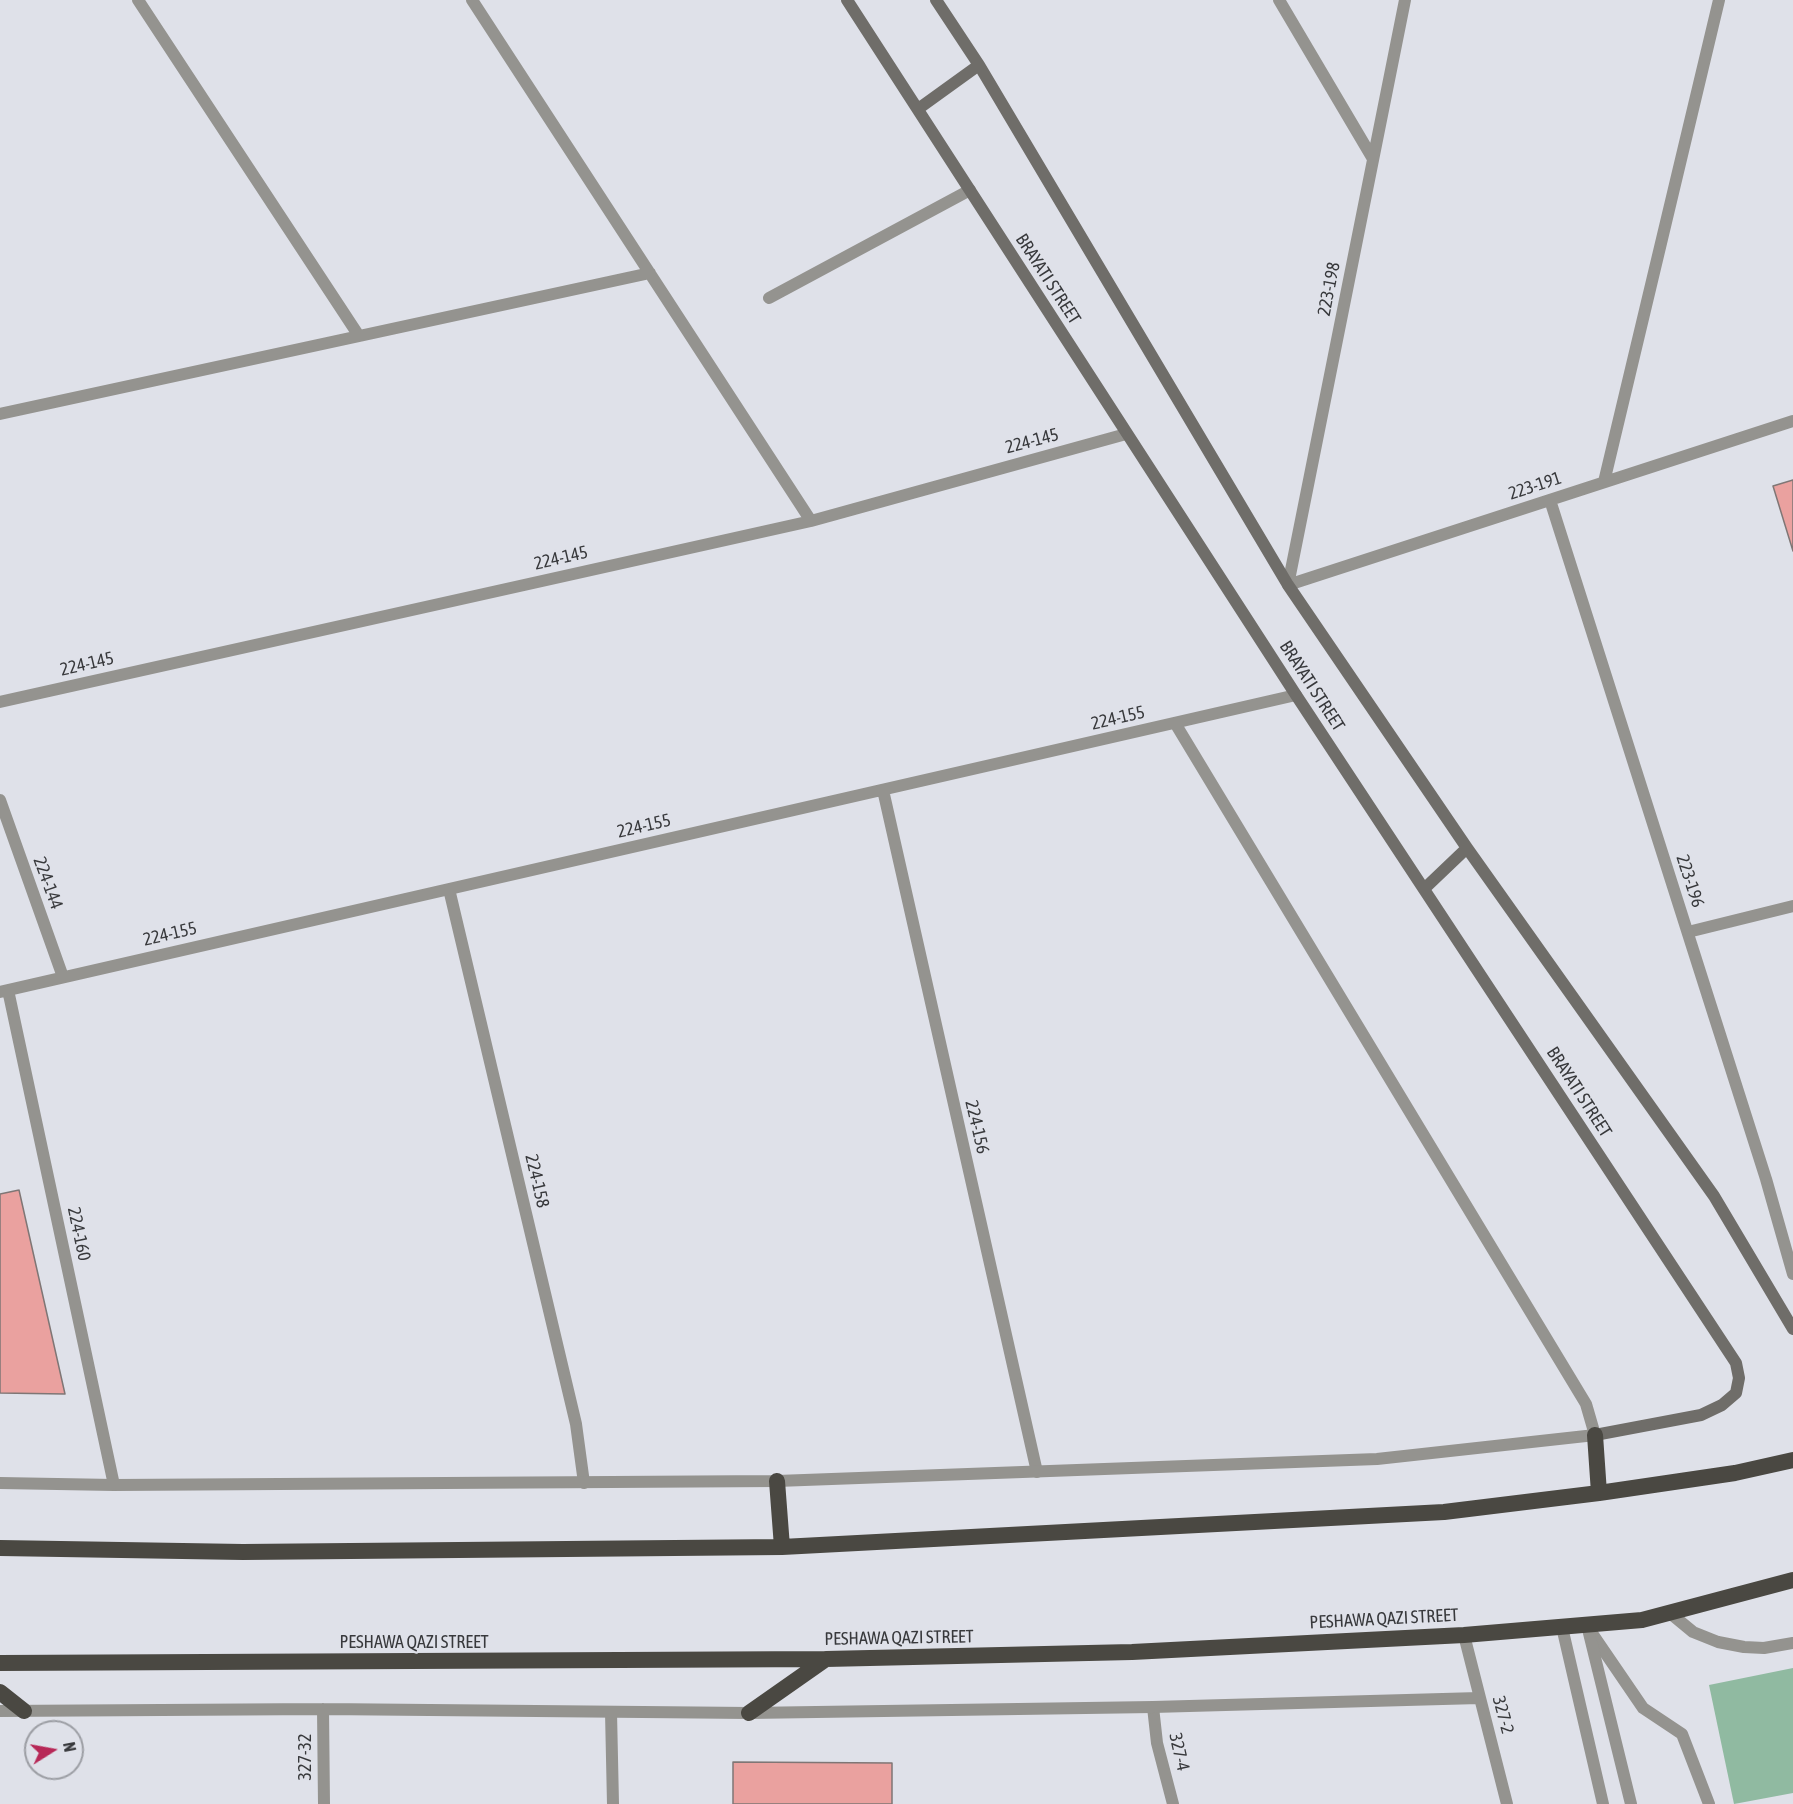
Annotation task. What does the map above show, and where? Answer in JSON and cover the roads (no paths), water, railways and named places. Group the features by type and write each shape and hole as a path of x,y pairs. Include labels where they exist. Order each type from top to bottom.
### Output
{"highway":[{"path":"1594,1435 1599,1493"},
{"path":"0,1548 243,1552 782,1547 1444,1512 1735,1473 1793,1460"},
{"path":"777,1481 782,1547"},
{"name":"PESHAWA QAZI STREET","path":"0,1663 826,1659 1132,1652 1464,1635 1642,1620 1793,1580"},
{"path":"749,1713 826,1659"},
{"path":"0,1692 24,1711"}],"main road":[{"name":"BRAYATI STREET","path":"848,0 1126,434 1736,1364 1739,1378 1736,1393 1722,1406 1701,1415 1594,1435"},
{"name":"BRAYATI STREET","path":"936,0 979,65 1288,585 1467,848 1714,1196 1793,1329"},
{"path":"918,109 979,65"},
{"path":"1424,889 1467,848"}],"street":[{"path":"138,0 359,336"},
{"path":"472,0 811,521"},
{"path":"1279,0 1373,159"},
{"name":"223-198","path":"1288,585 1405,0"},
{"path":"1604,482 1719,0"},
{"path":"769,298 970,190"},
{"path":"0,414 650,273"},
{"name":"223-191","path":"1288,585 1793,421"},
{"name":"224-145","path":"0,702 811,521 1126,434"},
{"name":"223-196","path":"1550,500 1766,1179 1793,1274"},
{"name":"224-155","path":"4,991 1296,695"},
{"path":"0,1483 114,1485 777,1481 1377,1459 1594,1435 1586,1404 1174,723"},
{"name":"224-156","path":"883,790 1037,1472"},
{"name":"224-144","path":"0,800 63,977"},
{"name":"224-158","path":"449,889 576,1424 584,1483"},
{"path":"1688,932 1793,906"},
{"name":"224-160","path":"4,991 114,1485"},
{"path":"1670,1613 1693,1632 1718,1642 1764,1648 1793,1643"},
{"path":"1587,1625 1631,1804"},
{"path":"1587,1625 1642,1708 1682,1734 1709,1804"},
{"path":"1562,1627 1603,1804"},
{"name":"327-2","path":"1464,1635 1507,1804"},
{"path":"0,1711 323,1709 749,1713 1153,1707 1479,1698"},
{"name":"327-4","path":"1153,1707 1157,1743 1173,1804"},
{"name":"327-32","path":"323,1709 324,1804"},
{"path":"611,1712 613,1804"}]}
